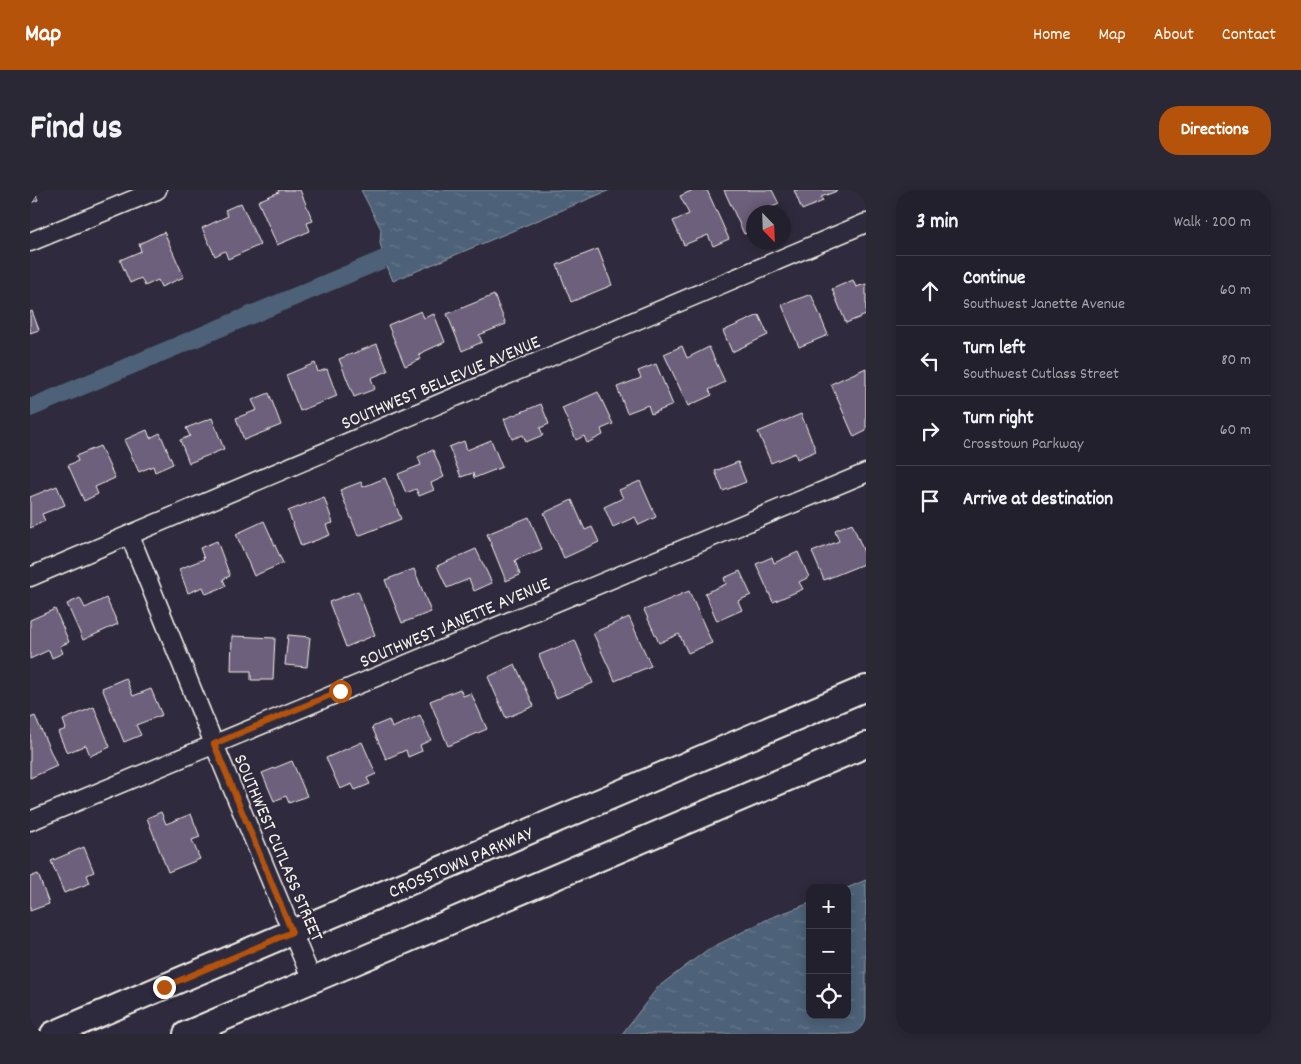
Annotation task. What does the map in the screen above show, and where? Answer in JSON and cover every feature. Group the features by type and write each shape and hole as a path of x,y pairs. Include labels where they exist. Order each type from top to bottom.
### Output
{"main road":[{"name":"CROSSTOWN PARKWAY","path":"53,1034 866,688"},
{"path":"186,1034 866,745"}],"street":[{"path":"30,242 129,196 157,190"},
{"name":"SOUTHWEST BELLEVUE AVENUE","path":"30,577 866,222"},
{"name":"SOUTHWEST JANETTE AVENUE","path":"30,820 866,473"},
{"name":"SOUTHWEST CUTLASS STREET","path":"130,536 312,980"}],"water":[{"path":"361,190 610,190 393,281 380,243 381,229"},
{"path":"866,880 866,1034 622,1034 658,987 707,950 770,918 806,904 806,1019 851,1019 851,886"}],"building":[{"path":"30,190 34,190 38,200 30,203"},
{"path":"278,190 300,190 313,221 307,223 310,231 277,245 258,201 279,192"},
{"path":"693,190 707,190 729,239 713,246 708,235 684,245 673,221 689,214 680,196"},
{"path":"724,190 772,190 779,204 746,205 746,233 744,234"},
{"path":"794,190 837,191 821,197 823,201 802,210"},
{"path":"241,203 260,245 228,259 225,251 215,256 202,228 228,216 225,210"},
{"path":"164,232 184,277 161,287 158,280 145,286 141,278 130,283 120,260 141,251 139,244"},
{"path":"598,249 612,285 571,302 557,265"},
{"path":"853,280 856,287 866,284 866,315 846,323 832,289"},
{"path":"811,294 828,335 799,347 782,305"},
{"path":"494,295 506,324 479,335 482,342 462,351 447,314"},
{"path":"32,311 39,330 30,333 30,312"},
{"path":"421,311 424,318 434,314 445,342 419,354 421,359 405,366 388,325"},
{"path":"759,315 768,335 732,352 723,331"},
{"path":"377,344 388,371 371,378 375,389 354,397 339,359"},
{"path":"682,346 687,358 709,347 725,382 709,390 712,395 688,406 664,354"},
{"path":"315,363 318,372 327,369 337,396 300,411 286,375"},
{"path":"656,364 673,405 651,414 648,405 627,413 617,387 641,378 638,371"},
{"path":"866,368 866,431 854,437 831,384"},
{"path":"598,392 613,424 601,429 603,435 587,443 584,436 576,440 562,408"},
{"path":"269,393 281,425 244,440 236,418 257,410 252,400"},
{"path":"541,404 549,424 540,428 543,435 526,442 523,435 512,439 504,419"},
{"path":"801,414 816,451 797,459 795,453 771,463 758,432"},
{"path":"212,418 224,449 189,463 180,440 190,436 186,428"},
{"path":"147,430 150,438 160,433 173,464 155,472 153,466 139,472 124,440"},
{"path":"491,440 502,467 474,478 473,473 461,477 449,447 464,441 467,450"},
{"path":"100,446 115,478 95,487 98,494 84,501 68,465 78,461 76,456"},
{"path":"433,450 444,477 431,483 434,490 419,496 416,489 406,493 398,474 421,465 418,457"},
{"path":"738,462 746,482 723,491 715,471"},
{"path":"385,478 401,519 358,536 340,490 361,482 363,487"},
{"path":"640,481 656,517 639,525 635,517 613,527 604,507 623,498 619,490"},
{"path":"57,486 65,505 42,514 45,521 30,528 30,497"},
{"path":"324,497 333,523 326,525 330,535 301,546 288,511"},
{"path":"572,500 585,530 592,527 599,542 564,558 544,513"},
{"path":"529,517 542,549 515,560 520,575 506,581 487,534"},
{"path":"264,521 283,563 254,576 236,534"},
{"path":"852,523 866,557 866,563 824,580 812,552 839,541 835,530"},
{"path":"217,541 230,576 223,579 226,586 206,594 203,587 188,593 179,569 204,559 200,548"},
{"path":"476,549 492,583 474,591 469,579 447,588 437,566"},
{"path":"798,552 809,577 799,582 803,589 773,602 756,564 772,557 774,563"},
{"path":"414,569 431,612 402,623 385,580"},
{"path":"740,571 751,595 738,601 742,610 717,621 705,593 726,584 724,578"},
{"path":"358,591 375,635 346,647 329,602"},
{"path":"689,591 712,643 688,653 679,634 659,643 644,610"},
{"path":"80,598 85,608 106,598 118,624 83,640 67,604"},
{"path":"55,609 69,642 60,646 63,653 52,658 49,650 30,659 30,620"},
{"path":"629,617 651,666 615,681 593,633"},
{"path":"288,635 310,637 307,667 285,665"},
{"path":"232,636 275,638 273,680 251,680 251,671 231,671"},
{"path":"575,640 593,683 556,698 539,655"},
{"path":"515,664 534,706 506,718 488,677"},
{"path":"126,678 133,696 151,689 162,715 136,725 141,735 124,742 102,688"},
{"path":"460,689 463,696 471,693 487,729 448,746 430,701"},
{"path":"94,707 110,747 90,756 86,745 67,753 58,732 66,729 63,720"},
{"path":"420,715 431,740 420,745 422,751 408,757 406,750 386,759 372,727 389,720 392,728"},
{"path":"35,716 57,766 30,778 30,718"},
{"path":"362,742 376,774 367,778 370,784 355,790 352,784 340,789 326,758"},
{"path":"292,761 307,796 289,803 286,796 274,801 262,773"},
{"path":"161,812 166,824 191,814 200,837 192,840 200,859 168,872 147,818"},
{"path":"84,847 94,872 87,875 90,883 64,893 51,861"},
{"path":"38,874 49,904 30,911 30,877"}],"waterway":[{"path":"30,408 384,259"}],"route":[{"path":"164,987 292,932 214,744 340,691"}]}
